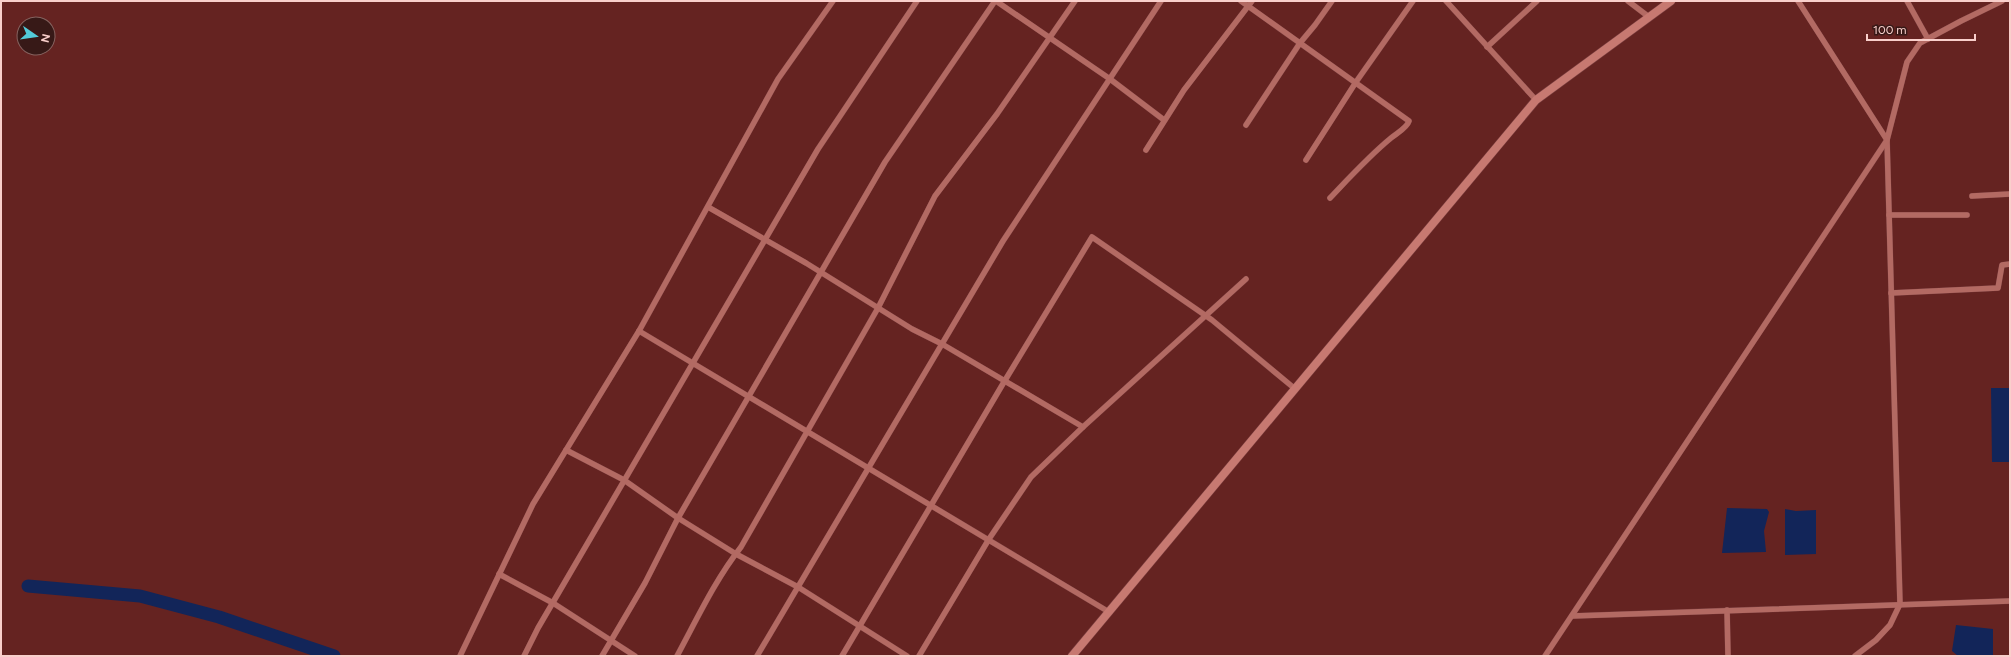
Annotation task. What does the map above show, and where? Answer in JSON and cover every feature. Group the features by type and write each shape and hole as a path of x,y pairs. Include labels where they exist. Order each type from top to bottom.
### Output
{"main road":[{"path":"1072,656 1294,388 1536,100 1671,1"}],"street":[{"path":"460,656 533,504 639,331 778,79 833,1"},
{"path":"524,656 624,480 818,149 917,1"},
{"path":"602,656 609,641 646,583 678,518 751,396 885,162 995,1 1110,79 1164,120"},
{"path":"677,656 709,596 736,554 878,308 935,196 998,114 1075,1"},
{"path":"757,656 1003,241 1161,1"},
{"path":"1241,1 1249,3 1300,43 1409,121 1358,169 1330,198"},
{"path":"1246,125 1300,43 1332,1"},
{"path":"1306,160 1356,82 1413,1"},
{"path":"1446,1 1536,100"},
{"path":"1487,47 1537,1"},
{"path":"1628,1 1649,18"},
{"path":"1798,1 1887,140"},
{"path":"1907,1 1928,39"},
{"path":"1855,656 1876,640 1890,625 1900,604 1887,140 1908,62 1920,43 2002,1"},
{"path":"1146,150 1164,120 1249,3"},
{"path":"1545,656 1887,140"},
{"path":"1972,196 2010,194"},
{"path":"708,207 822,273 912,329 942,344 1004,382 1083,427"},
{"path":"1889,216 1967,215"},
{"path":"842,656 1004,382 1092,237 1206,316 1294,388"},
{"path":"1892,293 1998,288 2002,265 2010,264"},
{"path":"919,656 989,539 1031,477 1083,427 1246,279"},
{"path":"639,331 751,396 1109,612"},
{"path":"566,450 624,480 678,518 736,554 798,587 907,656"},
{"path":"499,574 553,603 634,656"},
{"path":"1572,616 2010,601"},
{"path":"1726,610 1728,656"}],"water":[{"path":"1991,388 2010,388 2010,462 1992,462"},
{"path":"1727,508 1767,509 1769,512 1764,531 1766,552 1722,553"},
{"path":"1785,509 1796,511 1816,510 1816,554 1785,555"},
{"path":"1956,625 1993,629 1993,655 1958,656 1952,651"}],"waterway":[{"path":"28,586 140,596 219,617 334,656"}]}
